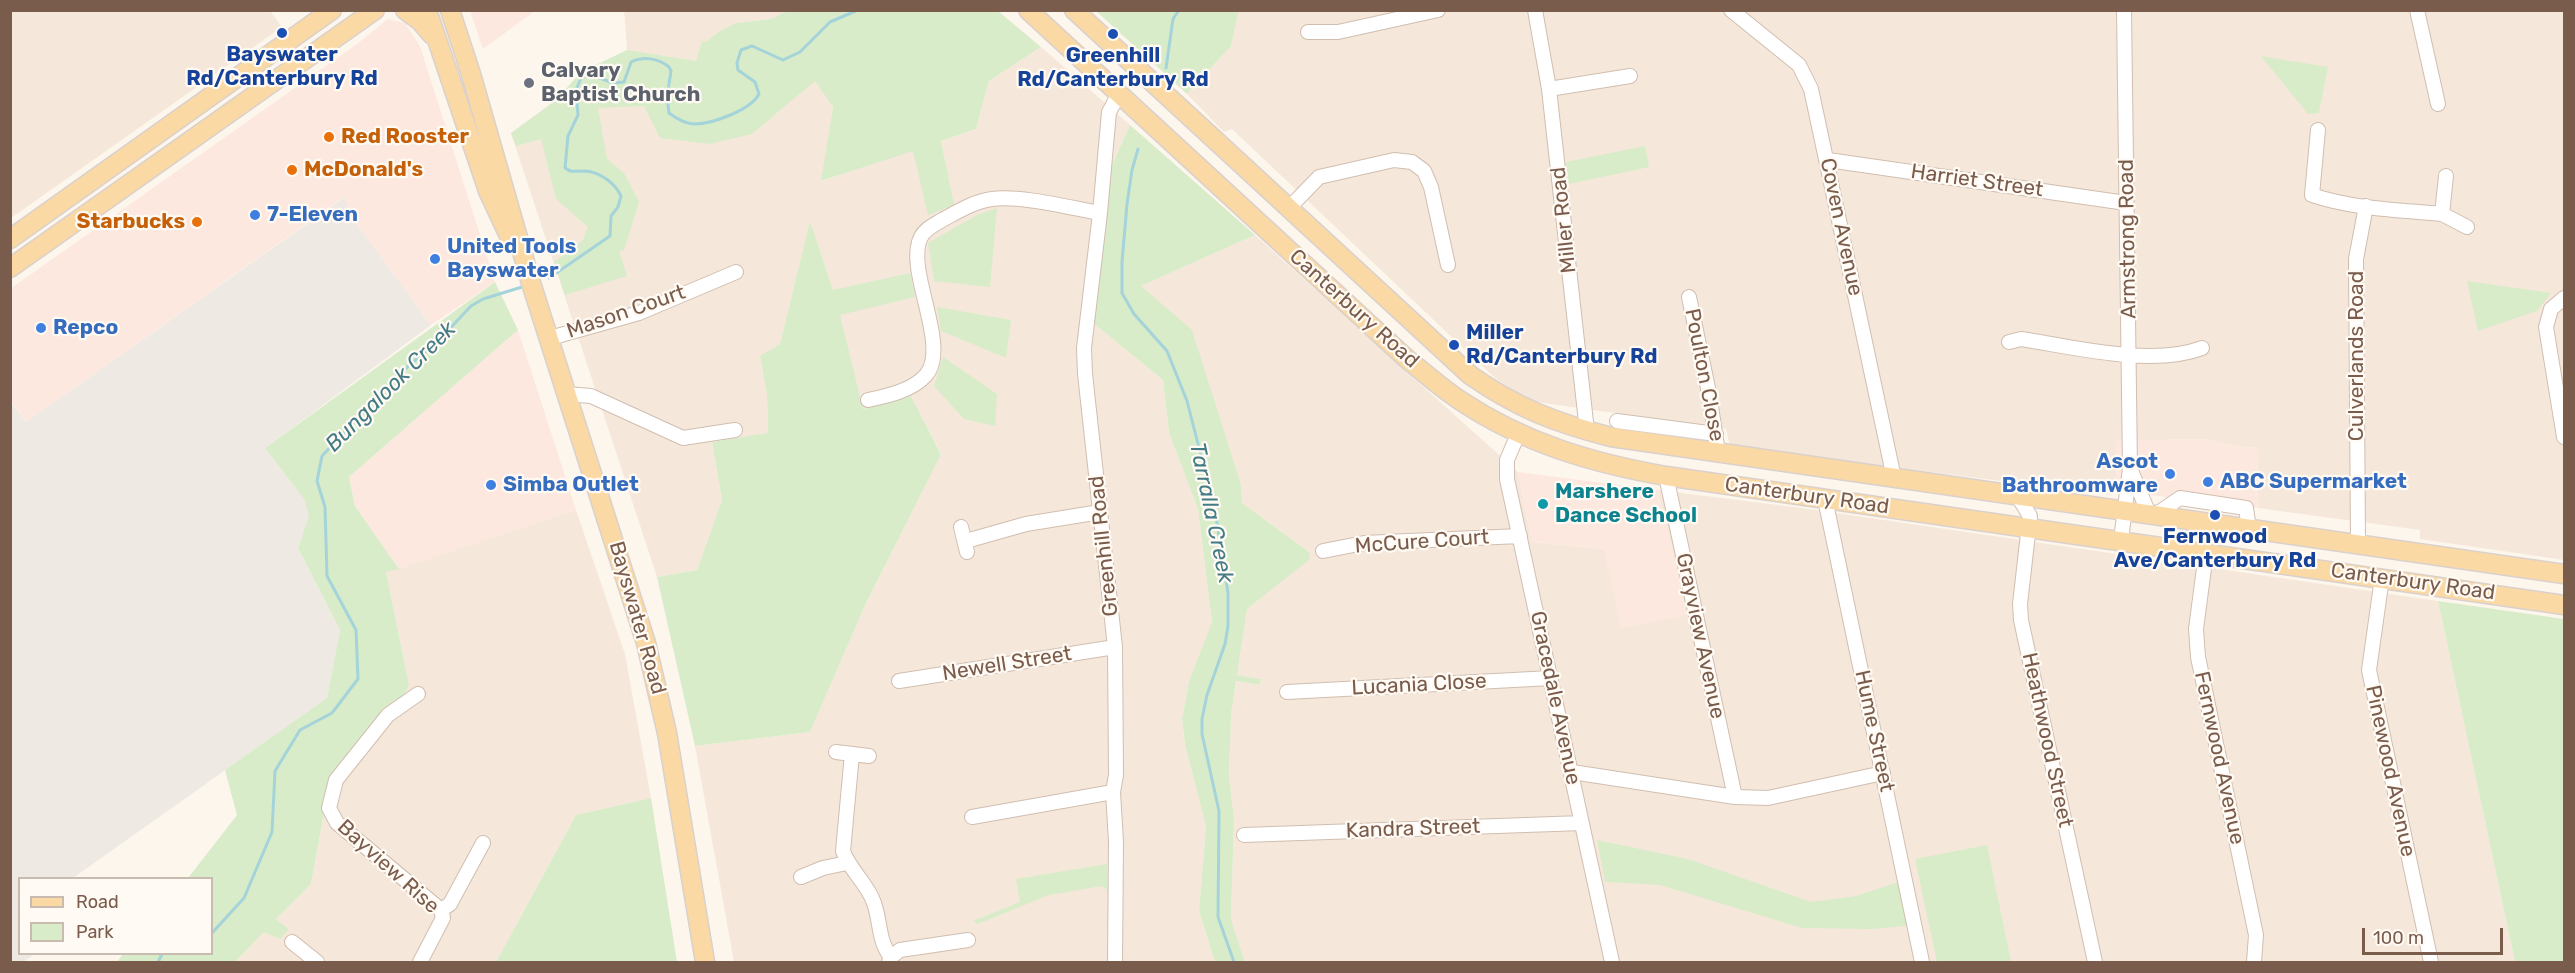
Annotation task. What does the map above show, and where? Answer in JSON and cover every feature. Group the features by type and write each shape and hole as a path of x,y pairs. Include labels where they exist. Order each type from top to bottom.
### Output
{"main road":[{"path":"10,239 332,10"},
{"path":"10,268 375,10"},
{"path":"405,10 420,21 442,52"},
{"name":"Bayswater Road","path":"426,10 531,283 633,597 658,686 705,963"},
{"name":"Bayswater Road","path":"450,10 496,196"},
{"name":"Canterbury Road","path":"1028,10 1407,359 1461,401 1518,434 1589,460 1666,476 1826,499 2030,521 2121,540 2565,604"},
{"name":"Canterbury Road","path":"1074,10 1470,375 1498,394 1533,413 1587,431 1662,445 2565,574"},
{"path":"1123,97 1143,73"},
{"path":"203,102 222,119"},
{"path":"1269,233 1289,208"},
{"path":"1662,445 1666,476"},
{"path":"1826,499 1833,470"},
{"path":"2324,569 2326,539"}],"street":[{"path":"1308,32 1338,32 1438,10"},
{"name":"Miller Road","path":"1535,10 1549,89 1587,431"},
{"name":"Coven Avenue","path":"1731,10 1799,65 1811,89 1828,160 1894,478"},
{"path":"2417,10 2438,104"},
{"name":"Armstrong Road","path":"2121,540 2130,468 2123,11"},
{"path":"1549,89 1630,75"},
{"name":"Greenhill Road","path":"1115,963 1116,820 1113,792 1116,775 1115,646 1084,348 1111,106 1123,97"},
{"path":"2318,129 2312,195 2326,200 2366,206 2442,214 2467,227"},
{"path":"1289,208 1319,177 1394,160 1412,162 1424,171 1431,187 1448,266"},
{"name":"Harriet Street","path":"1828,160 2126,202"},
{"path":"2442,214 2446,176"},
{"path":"868,400 906,389 927,374 931,366 934,346 918,260 919,242 926,230 951,215 991,199 1017,200 1100,213"},
{"name":"Culverlands Road","path":"2358,543 2356,259 2366,206"},
{"name":"Mason Court","path":"550,338 639,313 736,272"},
{"name":"Poulton Close","path":"1689,297 1718,453"},
{"path":"2565,298 2551,309 2546,327 2565,437"},
{"path":"2009,342 2021,339 2130,355 2187,353 2202,348"},
{"path":"567,394 591,396 684,438 735,430"},
{"path":"1617,421 1716,434"},
{"name":"Gracedale Avenue","path":"1518,434 1507,460 1507,470 1612,963"},
{"name":"Armstrong Road","path":"2130,468 2140,498 2152,514"},
{"name":"Grayview Avenue","path":"1666,476 1735,796"},
{"path":"2017,495 2030,521 2050,500"},
{"name":"Hume Street","path":"1826,499 1922,963"},
{"path":"962,527 966,547 1026,524 1100,512"},
{"name":"Heathwood Street","path":"2030,521 2020,604 2021,621 2095,963"},
{"name":"McCure Court","path":"1323,551 1364,543 1520,536"},
{"name":"Fernwood Avenue","path":"2206,553 2196,630 2198,657 2256,935 2254,963"},
{"name":"Pinewood Avenue","path":"2382,578 2369,670 2431,963"},
{"name":"Newell Street","path":"899,681 1115,646"},
{"name":"Lucania Close","path":"1287,692 1551,678"},
{"name":"Bayview Rise","path":"418,694 388,715 336,780 329,808 337,823 441,910 443,918 420,963"},
{"path":"836,752 869,756"},
{"path":"852,754 843,851 847,863 874,902 882,942 890,960 900,950 968,940"},
{"path":"1572,772 1735,796 1768,798 1883,773"},
{"path":"972,816 1113,792"},
{"name":"Kandra Street","path":"1244,835 1582,823"},
{"path":"441,910 450,904 483,843"},
{"path":"801,877 824,868 847,863"},
{"path":"292,942 317,963"}],"shaded area":[{"path":"470,10 535,11 483,49"},
{"path":"624,10 787,11 772,19 736,23 752,134 815,80 833,107 822,181 913,150 953,205 941,141 976,129 989,81 1041,47 1130,125 1112,165 1092,322 1163,380 1169,433 1198,509 1212,623 1189,681 1182,719 1185,745 1206,826 1199,911 1215,962 734,962 695,746 810,732 866,603 941,453 911,396 862,409 833,290 810,222 780,344 760,357 767,392 768,434 712,442 722,500 697,570 657,577 511,133 555,101 582,73 627,50"},
{"path":"11,11 270,11 282,27 11,218"},
{"path":"1239,11 2564,11 2564,560 2420,539 2420,530 2258,508 2257,447 2243,448 2204,439 2116,441 2116,491 2111,495 1734,447 1729,442 1726,429 1530,401 1495,378 1232,129 1224,132 1187,94 1231,46"},
{"path":"388,19 405,23 420,46 495,282 431,325 348,212 344,197 26,422 11,401 10,289 357,44"},
{"path":"345,197 348,212 431,325 265,448 304,499 309,515 298,548 340,630 327,698 74,877 18,877 18,955 34,955 23,962 10,962 10,401 26,422"},
{"path":"1255,235 1518,472 1532,542 1604,549 1686,614 1658,490 1802,508 2438,601 2515,962 1245,962 1231,919 1234,821 1229,775 1231,715 1236,681 1260,685 1261,679 1237,675 1247,609 1309,559 1309,552 1242,503 1241,485 1141,286"},
{"path":"518,330 576,510 399,569 355,506 349,477"},
{"path":"2204,439 2243,448 2257,447 2258,508 2116,491 2116,441"},
{"path":"1518,472 1658,490 1686,615 1621,628 1604,549 1532,542"},
{"path":"576,510 625,654 651,798 576,815 496,962 235,962 264,932 289,929 276,919 311,884 329,786 393,705 404,695 409,685 386,572"}],"green space":[{"path":"787,11 998,11 1041,47 989,81 976,129 941,141 954,205 928,215 913,151 821,181 833,107 815,81 752,134 710,144 660,138 644,106 598,108 607,159 624,173 639,202 624,250 619,251 627,276 565,295 554,262 583,240 588,227 556,199 541,139 516,146 511,133 555,101 581,72 627,50 696,61 702,41 706,42 720,31 736,23 771,19"},
{"path":"1096,11 1239,11 1231,46 1187,94"},
{"path":"2261,56 2328,67 2319,113 2308,114"},
{"path":"1130,125 1255,235 1141,286 1192,330 1241,485 1242,503 1309,552 1310,559 1247,609 1237,675 1261,679 1260,685 1236,681 1231,715 1229,775 1234,821 1231,919 1245,962 1215,962 1199,911 1206,826 1185,745 1182,719 1189,681 1212,622 1198,509 1169,433 1163,380 1092,322 1112,165"},
{"path":"1645,146 1649,167 1569,184 1566,162"},
{"path":"997,208 990,287 934,281 928,243 977,215"},
{"path":"810,221 833,290 910,273 915,297 840,315 863,409 911,396 941,454 866,603 810,732 695,746 657,577 697,570 722,500 712,442 768,433 767,394 760,356 780,344"},
{"path":"2467,281 2551,293 2537,311 2478,331"},
{"path":"495,282 518,330 349,477 355,506 399,569 386,572 409,685 404,695 393,705 329,786 311,884 276,919 289,929 280,939 264,932 235,962 117,962 122,955 213,955 213,877 189,877 237,815 225,770 327,698 340,630 298,548 309,515 304,499 265,448"},
{"path":"937,307 1011,320 1006,358 941,331"},
{"path":"943,357 997,394 995,426 964,419 934,386"},
{"path":"2438,601 2564,619 2564,962 2515,962"},
{"path":"651,798 677,962 496,962 576,815"},
{"path":"1597,840 1688,859 1811,902 1856,896 1898,882 1907,926 1871,929 1802,928 1660,885 1605,882"},
{"path":"1987,845 2011,962 1937,962 1915,859"},
{"path":"1107,864 1107,890 1102,886 1049,895 978,924 973,921 1020,902 1016,879"}],"waterway":[{"name":"Bungalook Creek","path":"549,278 610,236 611,216 618,207 621,196 615,187 601,176 565,168 568,136 578,115 576,90 581,78 589,74 613,83 624,82 631,62 640,59 655,60 665,64 671,71 667,97 669,113 688,123 711,122 740,111 755,100 759,94 755,82 738,70 737,63 741,50 752,46 783,60 800,52 830,22 858,10"},
{"path":"1166,68 1173,19 1179,10"},
{"name":"Tarralla Creek","path":"1138,149 1127,204 1122,293 1134,314 1167,351 1187,401 1215,510 1228,593 1228,626 1225,644 1207,695 1202,719 1202,734 1219,811 1218,917 1234,962"},
{"name":"Bungalook Creek","path":"213,932 244,898 272,832 275,771 300,730 332,713 358,679 356,630 327,576 325,507 317,481 322,456 397,376 441,338 471,306 483,299 522,287"},
{"name":"Bungalook Creek","path":"158,962 162,955"}],"place":[{"name":"Bayswater Rd/Canterbury Rd","path":"282,33"},
{"name":"Greenhill Rd/Canterbury Rd","path":"1113,34"},
{"name":"Calvary Baptist Church","path":"529,83"},
{"name":"Red Rooster","path":"329,137"},
{"name":"McDonald's","path":"292,170"},
{"name":"7-Eleven","path":"255,215"},
{"name":"Starbucks","path":"197,222"},
{"name":"United Tools Bayswater","path":"435,259"},
{"name":"Repco","path":"41,328"},
{"name":"Miller Rd/Canterbury Rd","path":"1454,345"},
{"name":"Ascot Bathroomware","path":"2170,474"},
{"name":"ABC Supermarket","path":"2208,482"},
{"name":"Simba Outlet","path":"491,485"},
{"name":"Marshere Dance School","path":"1543,504"},
{"name":"Fernwood Ave/Canterbury Rd","path":"2215,515"}]}
